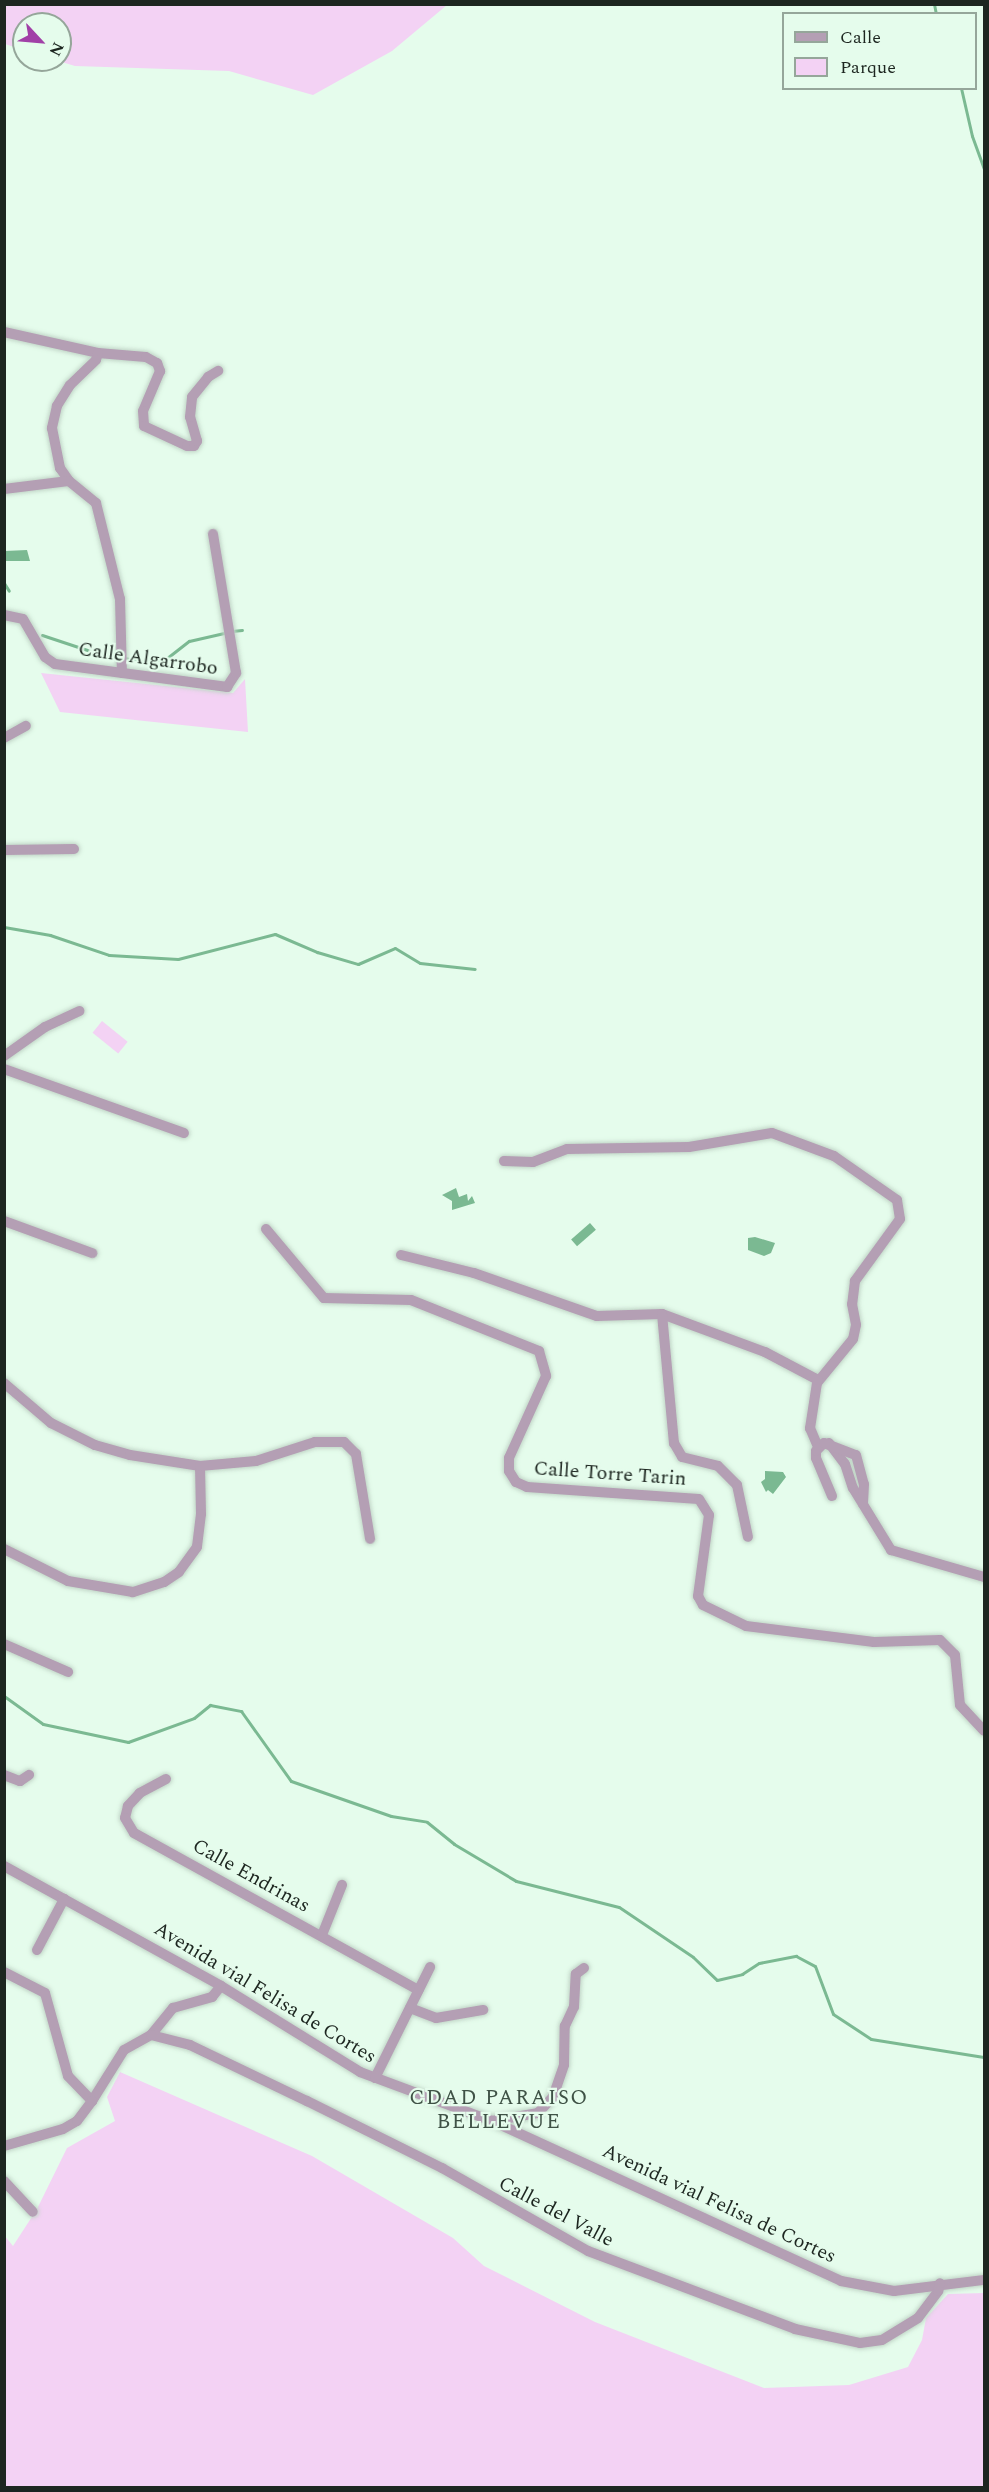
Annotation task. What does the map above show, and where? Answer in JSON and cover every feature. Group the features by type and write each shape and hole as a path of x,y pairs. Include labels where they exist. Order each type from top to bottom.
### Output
{"street":[{"path":"4,332 98,353 132,353 157,363 158,379 141,420 147,430 187,446 194,446 197,441 190,417 192,397 208,376 218,371"},
{"path":"98,353 96,360 70,385 57,406 52,428 60,468 69,482 96,503 120,599 122,670"},
{"path":"4,489 69,482"},
{"name":"Calle Algarrobo","path":"4,615 23,619 50,662 122,670 227,687 236,678 213,534"},
{"path":"4,738 26,726"},
{"path":"4,850 74,849"},
{"path":"4,1056 45,1027 80,1011"},
{"path":"4,1069 184,1133"},
{"path":"504,1161 533,1162 567,1149 690,1147 772,1133 834,1156 897,1200 900,1219 855,1281 852,1304 856,1324 853,1339 818,1380 810,1428 818,1448 816,1458 832,1496"},
{"path":"4,1221 92,1253"},
{"name":"Calle Torre Tarin","path":"266,1229 324,1298 411,1300 539,1351 546,1376 509,1458 508,1471 516,1482 527,1487 699,1499 710,1515 698,1596 703,1605 746,1626 874,1642 940,1640 955,1655 960,1705 984,1731"},
{"path":"401,1255 474,1273 597,1316 662,1314 765,1353 818,1380"},
{"path":"662,1314 663,1357 670,1374 674,1443 682,1457 718,1466 737,1485 748,1537"},
{"path":"4,1383 51,1423 95,1445 130,1455 200,1466 256,1461 315,1442 344,1442 356,1454 370,1539"},
{"path":"818,1448 829,1443 845,1464 863,1504 891,1550 984,1577"},
{"path":"4,1549 50,1574 84,1586 133,1592 164,1582 179,1572 197,1547 200,1466"},
{"path":"4,1644 68,1672"},
{"path":"4,1775 20,1781 29,1775"},
{"name":"Calle Endrinas","path":"166,1779 140,1793 128,1806 124,1818 130,1830 418,1990"},
{"name":"Avenida vial Felisa de Cortes","path":"4,1866 221,1986 375,2079 492,2121 841,2281 894,2291 940,2283 984,2280"},
{"path":"322,1935 342,1885"},
{"path":"37,1950 64,1899"},
{"path":"375,2079 429,1966"},
{"path":"492,2121 538,2113 553,2097 564,2066 565,2026 574,2007 576,1974 584,1968"},
{"path":"4,1972 45,1993 68,2076 92,2101"},
{"path":"4,2146 63,2129 77,2121 92,2101 119,2055 134,2042 151,2036 173,2008 212,1996 221,1986"},
{"path":"410,2008 436,2018 483,2010"},
{"name":"Calle del Valle","path":"151,2036 190,2045 307,2101 442,2168 523,2218 588,2251 795,2329 860,2343 882,2340 918,2318 940,2283"},
{"path":"4,2181 33,2212"}],"green space":[{"path":"5,4 447,4 392,51 313,95 229,71 72,65 72,12 12,12 12,46 5,44"},
{"path":"41,673 233,693 245,679 248,732 60,712"},
{"path":"102,1021 128,1042 118,1053 93,1033"},
{"path":"120,2072 312,2156 453,2238 484,2266 595,2322 764,2388 849,2385 908,2367 922,2340 926,2318 948,2294 984,2293 984,2487 5,2487 4,2235 13,2246 37,2209 67,2148 115,2121 107,2097"}],"shaded area":[{"path":"27,550 30,561 5,561 5,551"},
{"path":"456,1188 459,1197 467,1194 468,1201 472,1196 475,1203 452,1210 452,1201 442,1195"},
{"path":"590,1223 596,1230 577,1246 571,1239"},
{"path":"755,1237 775,1243 771,1253 764,1256 748,1250 748,1238"},
{"path":"765,1471 783,1472 786,1477 773,1494 768,1490 766,1492 761,1482 765,1479"}],"waterway":[{"path":"934,4 936,12"},
{"path":"961,90 972,136 984,169"},
{"path":"4,583 9,591"},
{"path":"232,631 242,630"},
{"path":"42,635 93,652 145,662 167,658 189,641 225,633"},
{"path":"4,927 50,935 109,955 178,959 275,934 317,952 358,964 395,948 420,963 475,969"},
{"path":"4,1696 43,1724 128,1742 194,1718 210,1705 241,1711 291,1781 391,1816 427,1822 454,1844 516,1881 619,1907 693,1957 717,1980 742,1974 759,1963 796,1956 815,1966 833,2014 871,2039 984,2057"}],"district":[{"name":"CDAD PARAISO BELLEVUE","path":"499,2110"}]}
